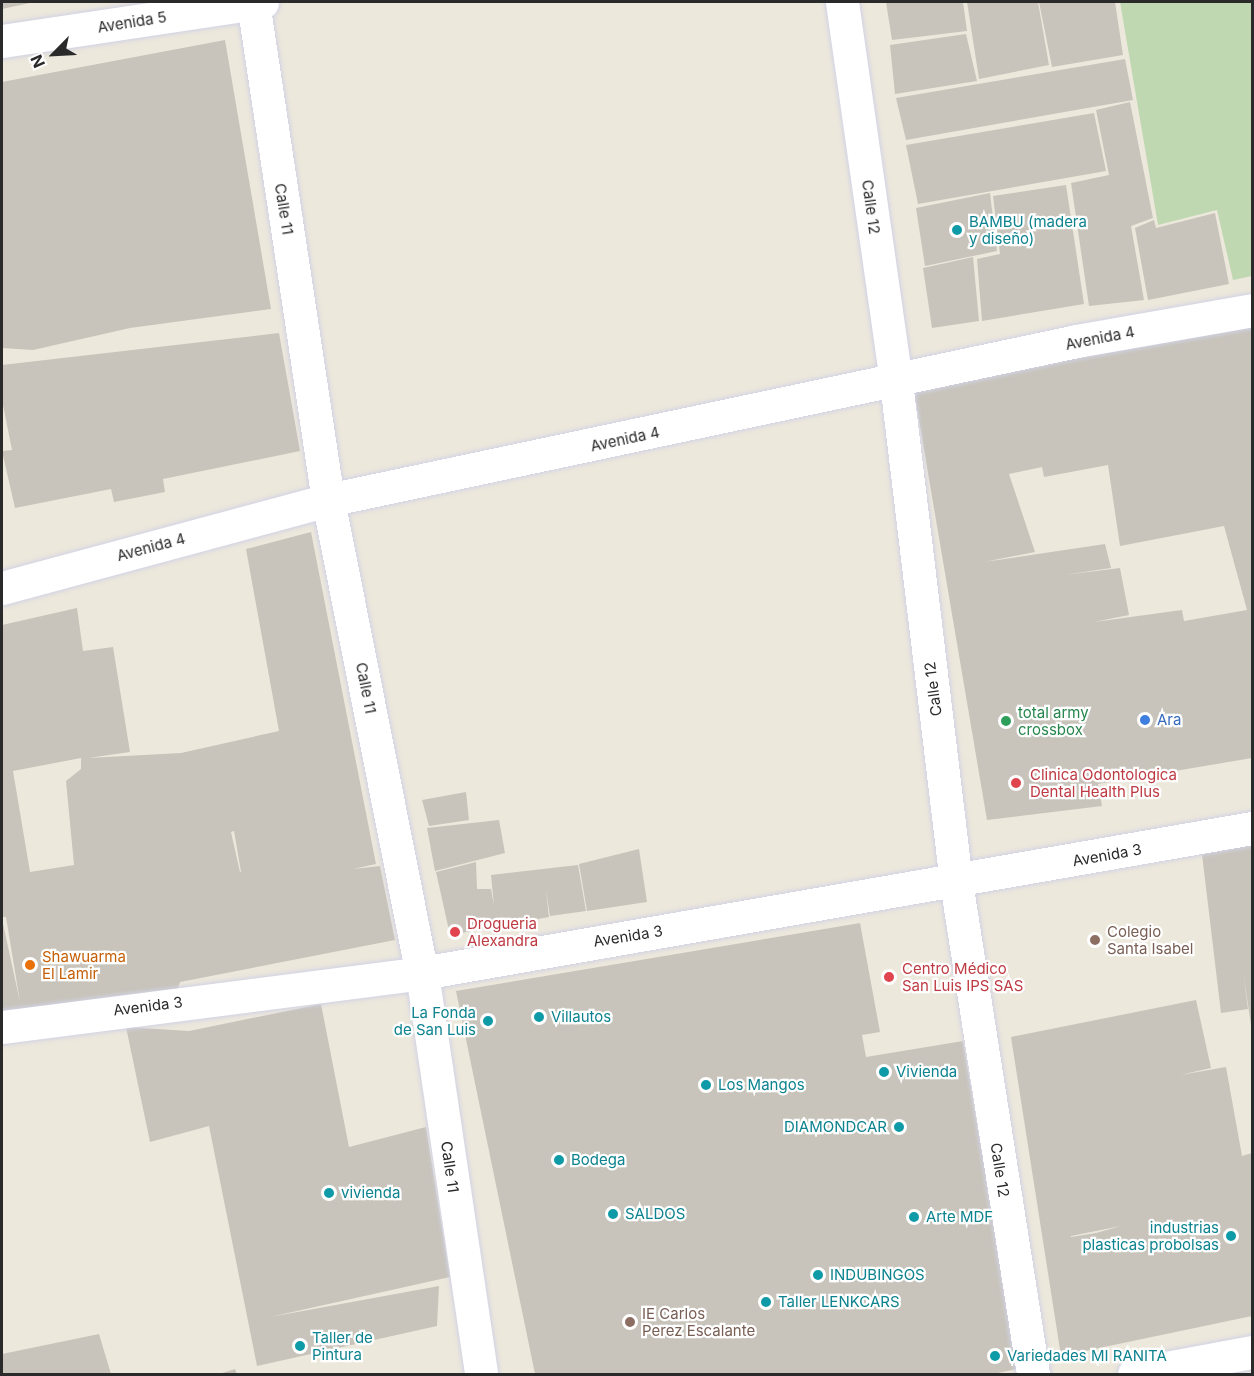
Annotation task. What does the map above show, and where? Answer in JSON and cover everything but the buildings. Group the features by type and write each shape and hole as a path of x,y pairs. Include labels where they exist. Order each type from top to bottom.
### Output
{"street":[{"name":"Avenida 5","path":"2,41 256,2"},
{"name":"Calle 11","path":"256,2 328,500 422,973 481,1374"},
{"name":"Calle 12","path":"842,2 896,382 956,882 1033,1374"},
{"name":"Avenida 4","path":"2,588 328,500 1252,310"},
{"name":"Avenida 3","path":"2,1027 422,973 956,882 1252,828"},
{"path":"1134,1374 1252,1352"}],"green space":[{"path":"1120,2 1252,2 1252,276 1233,280 1217,210 1158,225"}],"place":[{"name":"BAMBU (madera y diseño)","path":"957,230"},
{"name":"Ara","path":"1145,720"},
{"name":"total army crossbox","path":"1006,721"},
{"name":"Clinica Odontologica Dental Health Plus","path":"1016,783"},
{"name":"Drogueria Alexandra","path":"455,932"},
{"name":"Colegio Santa Isabel","path":"1095,940"},
{"name":"Shawuarma El Lamir","path":"30,965"},
{"name":"Centro Médico San Luis IPS SAS","path":"889,977"},
{"name":"Villautos","path":"539,1017"},
{"name":"La Fonda de San Luis","path":"488,1021"},
{"name":"Vivienda","path":"884,1072"},
{"name":"Los Mangos","path":"706,1085"},
{"name":"DIAMONDCAR","path":"899,1127"},
{"name":"Bodega","path":"559,1160"},
{"name":"vivienda","path":"329,1193"},
{"name":"SALDOS","path":"613,1214"},
{"name":"Arte MDF","path":"914,1217"},
{"name":"industrias plasticas probolsas","path":"1231,1236"},
{"name":"INDUBINGOS","path":"818,1275"},
{"name":"Taller LENKCARS","path":"766,1302"},
{"name":"IE Carlos Perez Escalante","path":"630,1322"},
{"name":"Taller de Pintura","path":"300,1346"},
{"name":"Variedades MI RANITA","path":"995,1356"}]}
